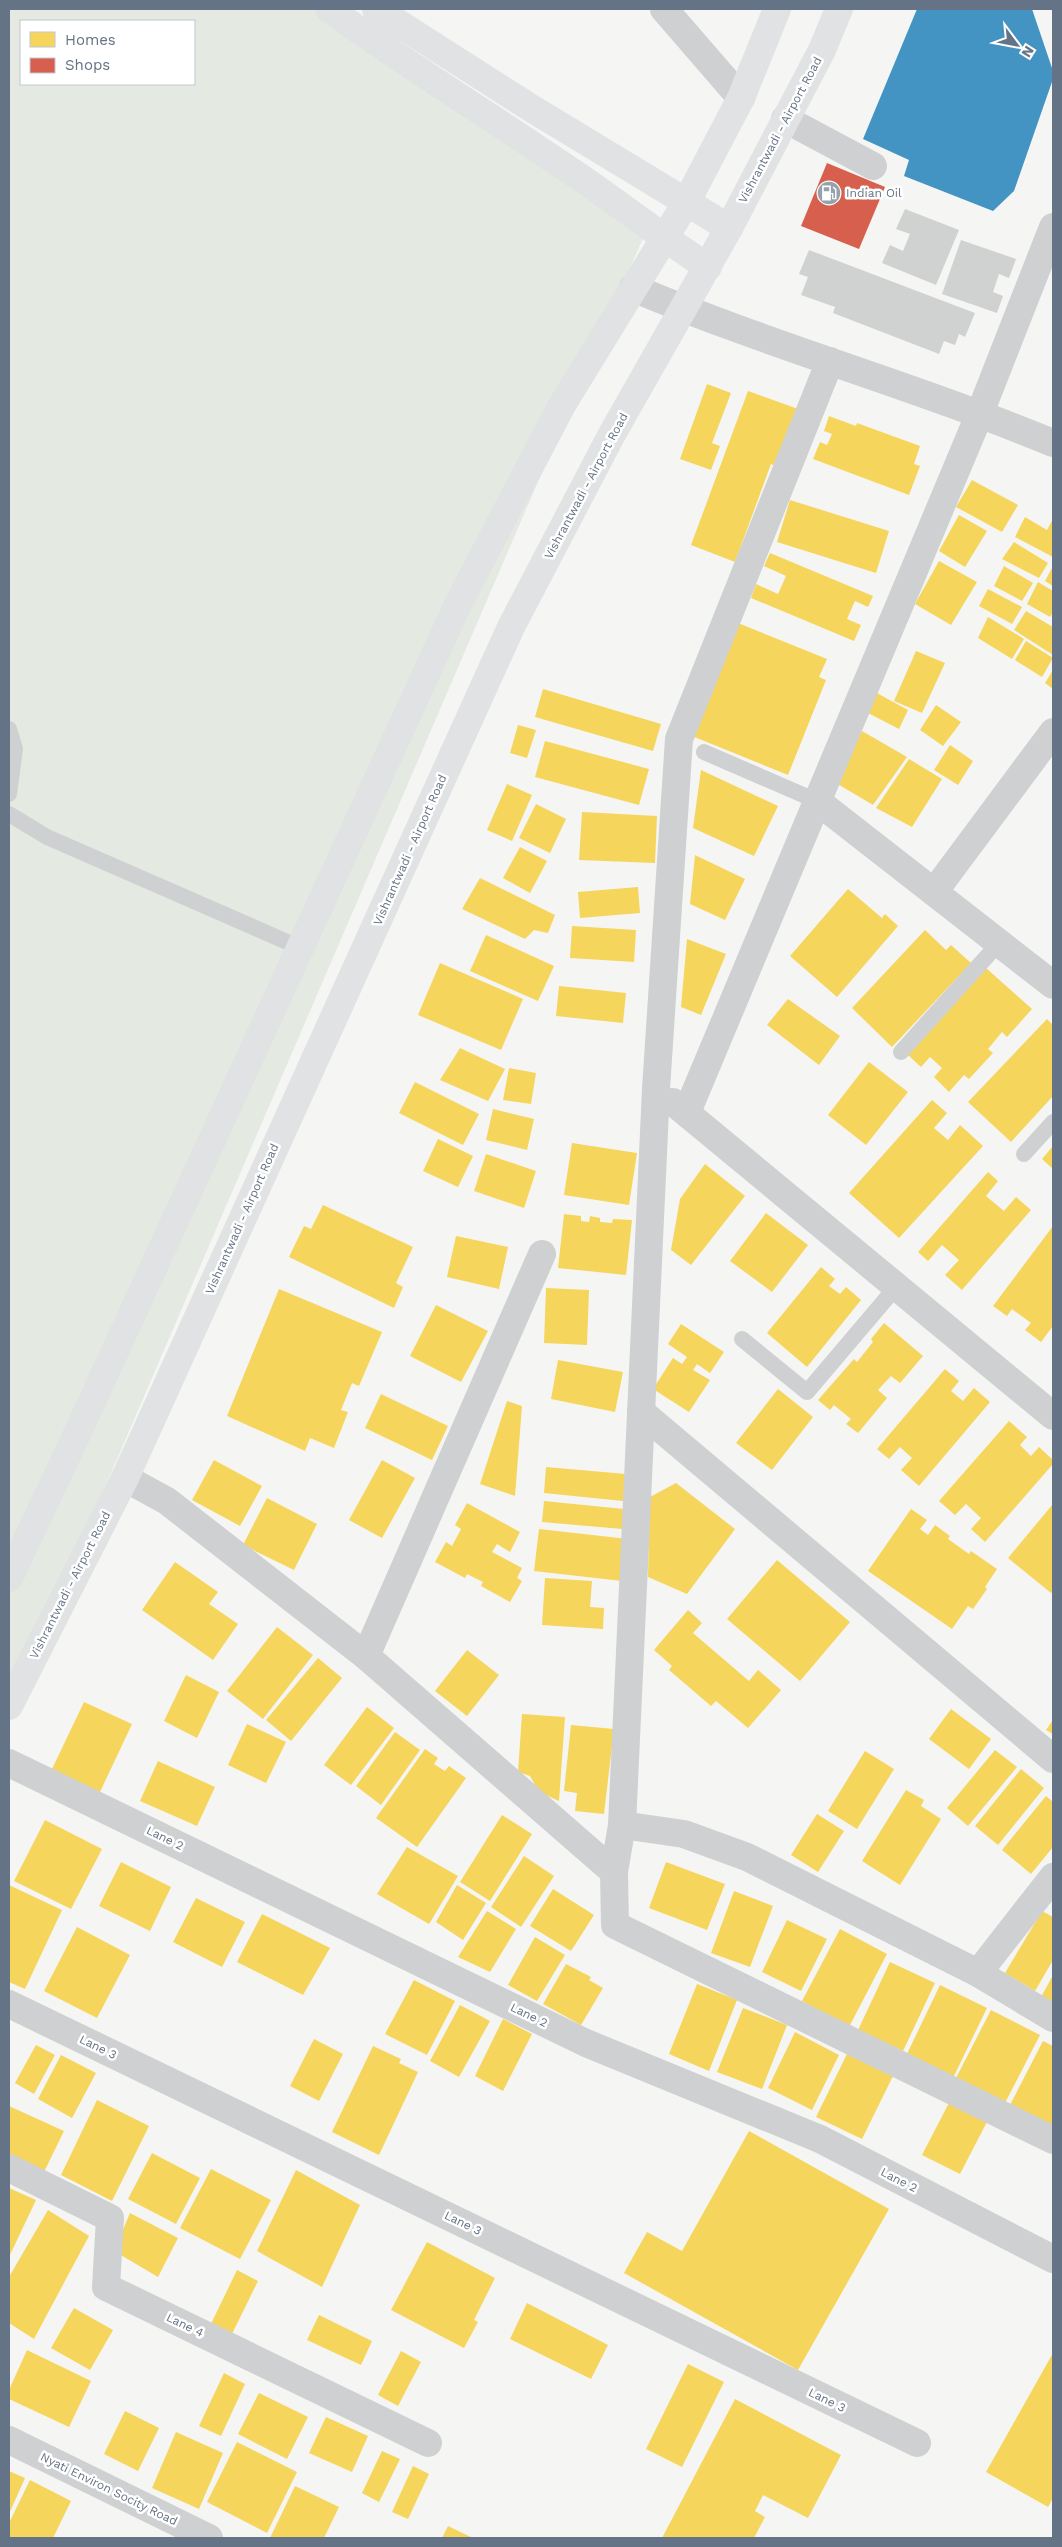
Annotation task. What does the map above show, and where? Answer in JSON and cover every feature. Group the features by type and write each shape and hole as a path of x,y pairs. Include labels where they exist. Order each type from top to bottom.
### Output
{"main road":[{"path":"329,9 396,57 587,182 664,239 708,267"},
{"path":"376,9 686,204 729,228"},
{"path":"9,1578 459,602 562,405 686,204 741,98 777,9"},
{"name":"Vishrantwadi - Airport Road","path":"9,1706 125,1478 511,627 612,434 729,228 822,50 839,9"}],"street":[{"path":"664,9 741,98"},
{"path":"785,119 873,166"},
{"path":"687,1112 980,413 1053,227"},
{"path":"633,288 684,310 980,413 1053,443"},
{"path":"830,361 679,739 656,1089 622,1825 614,1872 615,1925 1053,2140"},
{"path":"934,892 1053,732"},
{"path":"817,801 1053,985"},
{"path":"656,1089 687,1112 1053,1416"},
{"path":"366,1656 542,1254"},
{"path":"641,1412 1053,1759"},
{"path":"125,1478 167,1501 366,1656 614,1872"},
{"name":"Lane 2","path":"9,1763 586,2043 820,2139 1053,2259"},
{"path":"622,1825 684,1834 747,1857 978,1973 1053,2018"},
{"path":"978,1973 1053,1877"},
{"name":"Lane 3","path":"9,2004 917,2443"},
{"name":"Lane 4","path":"9,2168 110,2218 106,2287 428,2443"},
{"name":"Nyati Environ Socity Road","path":"9,2440 209,2538"}],"lane":[{"path":"9,730 15,749 9,794"},
{"path":"704,752 817,801"},
{"path":"9,814 47,836 301,948"},
{"path":"901,1052 999,943"},
{"path":"1024,1154 1053,1122"},
{"path":"742,1340 807,1392 897,1286"}],"shaded area":[{"path":"9,9 325,9 646,231 9,1710"}],"building: Homes":[{"path":"707,384 731,393 712,443 720,446 711,470 680,459"},
{"path":"748,391 798,409 776,466 771,464 735,562 691,545"},
{"path":"829,416 856,426 857,423 920,446 914,464 920,466 909,495 813,459 820,442 827,445 832,434 824,431"},
{"path":"972,480 1018,505 1002,532 956,507"},
{"path":"790,500 889,531 876,573 777,542"},
{"path":"959,515 987,531 965,567 939,551"},
{"path":"1025,517 1047,530 1053,519 1053,557 1015,537"},
{"path":"1014,542 1048,563 1039,578 1002,559"},
{"path":"770,553 873,596 868,607 855,601 847,619 861,625 854,641 751,598 756,584 778,594 786,576 764,566"},
{"path":"939,561 977,582 951,625 915,604"},
{"path":"1004,566 1033,583 1022,601 994,586"},
{"path":"1053,566 1053,586 1045,581"},
{"path":"1038,582 1053,591 1053,612 1050,617 1027,604"},
{"path":"988,589 1022,607 1012,624 979,606"},
{"path":"1026,611 1053,627 1053,655 1014,630"},
{"path":"988,617 1024,639 1012,659 978,638"},
{"path":"738,623 827,659 819,677 826,680 788,775 692,736"},
{"path":"1026,641 1053,658 1042,677 1015,660"},
{"path":"916,651 945,663 922,713 894,701"},
{"path":"1053,670 1053,689 1045,683"},
{"path":"543,689 661,724 653,751 535,717"},
{"path":"875,692 908,710 899,729 866,712"},
{"path":"936,705 961,722 943,746 920,730"},
{"path":"518,725 536,730 527,758 510,753"},
{"path":"862,731 907,757 873,805 836,783"},
{"path":"545,741 649,769 639,805 535,777"},
{"path":"950,745 973,761 958,785 934,770"},
{"path":"909,759 942,779 912,827 876,808"},
{"path":"701,770 778,806 754,856 693,828"},
{"path":"507,784 532,795 512,841 487,830"},
{"path":"536,804 566,819 550,853 519,838"},
{"path":"582,812 657,816 655,863 579,860"},
{"path":"520,847 547,861 530,893 503,878"},
{"path":"695,855 745,879 725,920 690,904"},
{"path":"480,878 555,915 548,933 534,930 525,939 462,909"},
{"path":"638,887 640,913 580,918 578,892"},
{"path":"848,889 882,918 885,914 898,926 837,997 790,956"},
{"path":"572,926 636,930 634,962 570,958"},
{"path":"925,930 946,950 951,945 971,963 892,1047 852,1008"},
{"path":"486,935 554,966 538,1001 470,971"},
{"path":"687,939 726,954 701,1015 681,1007"},
{"path":"440,963 523,999 501,1050 418,1015"},
{"path":"986,968 1032,1009 1007,1037 1002,1032 988,1049 993,1053 969,1079 964,1075 949,1092 934,1077 942,1068 930,1057 921,1067 908,1055"},
{"path":"559,986 626,993 623,1023 556,1016"},
{"path":"788,999 840,1036 819,1065 767,1025"},
{"path":"1047,1019 1053,1025 1053,1096 1011,1142 968,1102"},
{"path":"460,1048 505,1069 488,1101 440,1080"},
{"path":"869,1062 908,1092 866,1145 828,1115"},
{"path":"509,1068 536,1073 531,1104 503,1100"},
{"path":"415,1082 479,1114 463,1145 399,1113"},
{"path":"932,1100 947,1113 934,1128 948,1140 960,1125 983,1146 899,1238 849,1193"},
{"path":"493,1109 534,1119 527,1150 486,1140"},
{"path":"438,1139 473,1156 458,1187 423,1171"},
{"path":"572,1143 637,1153 629,1205 564,1195"},
{"path":"1053,1146 1053,1169 1042,1159"},
{"path":"486,1154 536,1171 524,1208 474,1191"},
{"path":"705,1164 745,1196 691,1265 671,1250 680,1199"},
{"path":"988,1172 998,1181 986,1196 1004,1211 1016,1197 1031,1210 962,1290 945,1275 959,1260 942,1245 928,1261 918,1252"},
{"path":"323,1205 413,1247 396,1283 403,1287 394,1308 289,1257 304,1226 311,1229"},
{"path":"766,1213 808,1245 772,1292 730,1261"},
{"path":"564,1214 581,1216 581,1221 589,1222 590,1216 600,1218 600,1222 612,1223 613,1219 632,1220 626,1275 558,1268"},
{"path":"1053,1226 1053,1326 1041,1342 1025,1330 1031,1323 1012,1309 1007,1316 993,1306"},
{"path":"456,1236 508,1247 499,1289 447,1277"},
{"path":"821,1267 835,1279 829,1286 840,1294 846,1287 861,1300 807,1367 767,1333"},
{"path":"546,1288 589,1290 587,1345 544,1343"},
{"path":"279,1289 382,1332 359,1386 352,1383 341,1410 348,1412 334,1448 310,1438 305,1451 227,1416"},
{"path":"436,1305 488,1331 461,1382 410,1356"},
{"path":"884,1323 923,1356 900,1383 891,1376 878,1390 887,1398 858,1433 846,1424 851,1419 834,1405 830,1410 818,1400 854,1359 857,1362 873,1342 871,1339"},
{"path":"681,1324 724,1352 710,1373 697,1364 693,1370 710,1380 689,1412 653,1389 673,1358 682,1364 687,1357 668,1344"},
{"path":"558,1360 623,1372 615,1412 551,1399"},
{"path":"945,1369 959,1381 951,1391 963,1401 974,1388 990,1402 919,1486 901,1470 912,1458 900,1447 889,1459 877,1449"},
{"path":"778,1389 813,1417 772,1470 736,1443"},
{"path":"381,1394 448,1426 432,1460 365,1428"},
{"path":"507,1401 522,1406 515,1496 480,1484"},
{"path":"1009,1421 1027,1437 1020,1445 1031,1456 1039,1447 1053,1460 1053,1464 985,1542 971,1529 981,1518 966,1504 955,1515 939,1501"},
{"path":"214,1460 262,1486 240,1526 192,1500"},
{"path":"382,1460 415,1478 382,1538 349,1520"},
{"path":"546,1467 626,1474 623,1501 544,1493"},
{"path":"676,1483 735,1529 687,1594 648,1577 650,1497"},
{"path":"267,1498 317,1524 294,1570 243,1545"},
{"path":"544,1501 624,1509 622,1529 542,1522"},
{"path":"467,1503 520,1532 510,1552 497,1544 492,1552 522,1568 517,1578 522,1581 510,1602 481,1586 483,1582 467,1574 465,1578 435,1562 446,1542 452,1546 461,1529 455,1525"},
{"path":"1053,1504 1053,1590 1051,1593 1008,1558"},
{"path":"911,1509 927,1520 920,1529 928,1535 935,1525 950,1536 948,1539 969,1554 971,1551 997,1569 985,1587 987,1589 973,1609 968,1606 952,1629 868,1571"},
{"path":"539,1529 628,1539 622,1581 534,1571"},
{"path":"777,1560 850,1622 800,1681 727,1619"},
{"path":"175,1562 218,1592 209,1604 238,1624 213,1660 142,1610"},
{"path":"545,1578 592,1581 590,1607 604,1608 603,1629 542,1625"},
{"path":"688,1610 702,1623 693,1633 749,1681 758,1670 781,1690 748,1728 716,1701 711,1706 669,1670 672,1666 654,1650"},
{"path":"277,1627 313,1655 263,1719 227,1691"},
{"path":"467,1650 499,1675 467,1716 435,1691"},
{"path":"318,1658 342,1678 291,1741 266,1720"},
{"path":"186,1675 219,1692 197,1738 164,1721"},
{"path":"84,1702 132,1724 100,1792 52,1769"},
{"path":"367,1707 394,1728 351,1785 324,1765"},
{"path":"951,1709 991,1739 969,1769 929,1739"},
{"path":"522,1714 565,1717 559,1801 539,1792 530,1776 518,1772"},
{"path":"1053,1720 1053,1734 1046,1730"},
{"path":"247,1724 286,1742 266,1783 228,1765"},
{"path":"571,1725 614,1729 604,1814 575,1811 577,1793 564,1791"},
{"path":"395,1732 420,1750 381,1805 356,1786"},
{"path":"425,1749 438,1758 434,1764 445,1771 449,1766 466,1778 417,1847 376,1818"},
{"path":"995,1750 1017,1767 968,1826 947,1808"},
{"path":"865,1751 894,1769 857,1829 828,1811"},
{"path":"158,1761 215,1787 197,1826 140,1801"},
{"path":"1021,1769 1044,1788 998,1845 975,1826"},
{"path":"906,1790 924,1800 921,1806 941,1819 900,1885 862,1861"},
{"path":"1046,1796 1053,1802 1053,1847 1031,1874 1002,1850"},
{"path":"817,1814 844,1831 818,1872 791,1855"},
{"path":"502,1815 532,1834 490,1901 460,1882"},
{"path":"45,1820 102,1849 71,1909 14,1881"},
{"path":"407,1847 458,1876 429,1924 377,1894"},
{"path":"524,1856 554,1876 521,1927 491,1907"},
{"path":"121,1862 171,1887 150,1931 99,1906"},
{"path":"666,1862 725,1884 707,1930 649,1908"},
{"path":"9,1885 62,1910 25,1989 9,1982"},
{"path":"457,1885 486,1903 463,1940 436,1922"},
{"path":"553,1889 594,1915 571,1951 530,1926"},
{"path":"734,1891 773,1906 750,1967 711,1953"},
{"path":"196,1898 245,1922 222,1967 173,1942"},
{"path":"487,1911 516,1929 490,1972 458,1957"},
{"path":"1042,1911 1053,1917 1053,1960 1035,1991 1005,1973"},
{"path":"262,1914 330,1948 303,1995 237,1962"},
{"path":"787,1920 827,1939 801,1991 762,1972"},
{"path":"77,1927 130,1955 97,2018 44,1991"},
{"path":"840,1929 887,1954 849,2027 802,2001"},
{"path":"535,1937 565,1955 537,2001 508,1985"},
{"path":"890,1962 935,1983 903,2051 858,2030"},
{"path":"566,1964 591,1977 589,1980 603,1988 581,2025 543,2004"},
{"path":"1053,1975 1053,2007 1040,1999"},
{"path":"414,1980 455,2001 427,2055 385,2034"},
{"path":"697,1984 737,2000 709,2071 669,2054"},
{"path":"940,1985 987,2008 953,2078 906,2056"},
{"path":"460,2005 490,2021 459,2077 430,2061"},
{"path":"743,2008 787,2025 762,2089 717,2072"},
{"path":"991,2010 1040,2035 1005,2103 956,2078"},
{"path":"503,2019 532,2034 503,2091 475,2076"},
{"path":"795,2032 839,2055 812,2110 768,2088"},
{"path":"314,2039 343,2054 319,2101 290,2086"},
{"path":"1043,2041 1053,2046 1053,2127 1010,2105"},
{"path":"36,2045 55,2055 34,2094 15,2083"},
{"path":"373,2046 401,2059 399,2063 418,2072 379,2155 332,2132"},
{"path":"847,2054 893,2076 862,2139 816,2117"},
{"path":"61,2055 96,2073 72,2118 38,2099"},
{"path":"951,2099 989,2118 960,2174 922,2155"},
{"path":"97,2100 149,2126 112,2201 61,2175"},
{"path":"9,2106 64,2131 42,2176 9,2160"},
{"path":"749,2131 889,2209 798,2370 624,2273 647,2232 682,2251"},
{"path":"152,2153 200,2178 176,2224 128,2199"},
{"path":"211,2169 271,2200 240,2259 180,2228"},
{"path":"296,2170 360,2205 322,2287 257,2251"},
{"path":"9,2188 36,2200 9,2257"},
{"path":"48,2210 89,2236 34,2339 9,2323 9,2277"},
{"path":"130,2213 178,2238 158,2277 114,2251"},
{"path":"427,2242 495,2278 474,2320 478,2322 464,2348 391,2310"},
{"path":"237,2270 258,2281 229,2340 208,2330"},
{"path":"527,2303 608,2345 591,2379 510,2339"},
{"path":"74,2308 113,2330 90,2370 51,2348"},
{"path":"319,2315 372,2341 361,2365 307,2340"},
{"path":"27,2350 91,2381 69,2427 9,2399 9,2390"},
{"path":"401,2351 421,2362 398,2406 378,2395"},
{"path":"1053,2353 1053,2498 1048,2507 986,2472"},
{"path":"688,2364 724,2382 682,2467 646,2449"},
{"path":"224,2373 245,2384 221,2436 199,2426"},
{"path":"259,2393 308,2417 287,2459 238,2434"},
{"path":"735,2399 841,2455 808,2518 763,2495 755,2511 765,2517 754,2538 662,2538"},
{"path":"125,2411 159,2428 138,2471 104,2454"},
{"path":"326,2417 368,2436 352,2472 309,2453"},
{"path":"176,2432 223,2453 199,2509 152,2488"},
{"path":"237,2442 297,2472 267,2533 207,2502"},
{"path":"382,2451 400,2459 379,2502 362,2493"},
{"path":"413,2466 429,2474 408,2519 392,2512"},
{"path":"9,2471 25,2478 9,2514"},
{"path":"30,2480 71,2501 53,2538 9,2538 9,2523"},
{"path":"295,2486 339,2507 324,2538 270,2538"},
{"path":"448,2526 473,2538 442,2538"}],"building: Shops":[{"path":"827,163 885,187 859,249 801,226"}],"building: Schools":[{"path":"917,9 1032,9 1053,71 1053,79 1014,191 993,211 904,176 909,160 863,139"}],"building: Other":[{"path":"905,209 959,230 936,285 882,263 890,245 903,251 910,234 896,229"},
{"path":"961,240 1016,259 1009,278 999,274 993,292 1003,296 997,313 942,294"},
{"path":"809,250 975,313 965,337 959,334 955,345 944,341 939,354 833,313 835,307 801,295 808,277 799,274"}],"place":[{"name":"Indian Oil","path":"829,193"}]}
